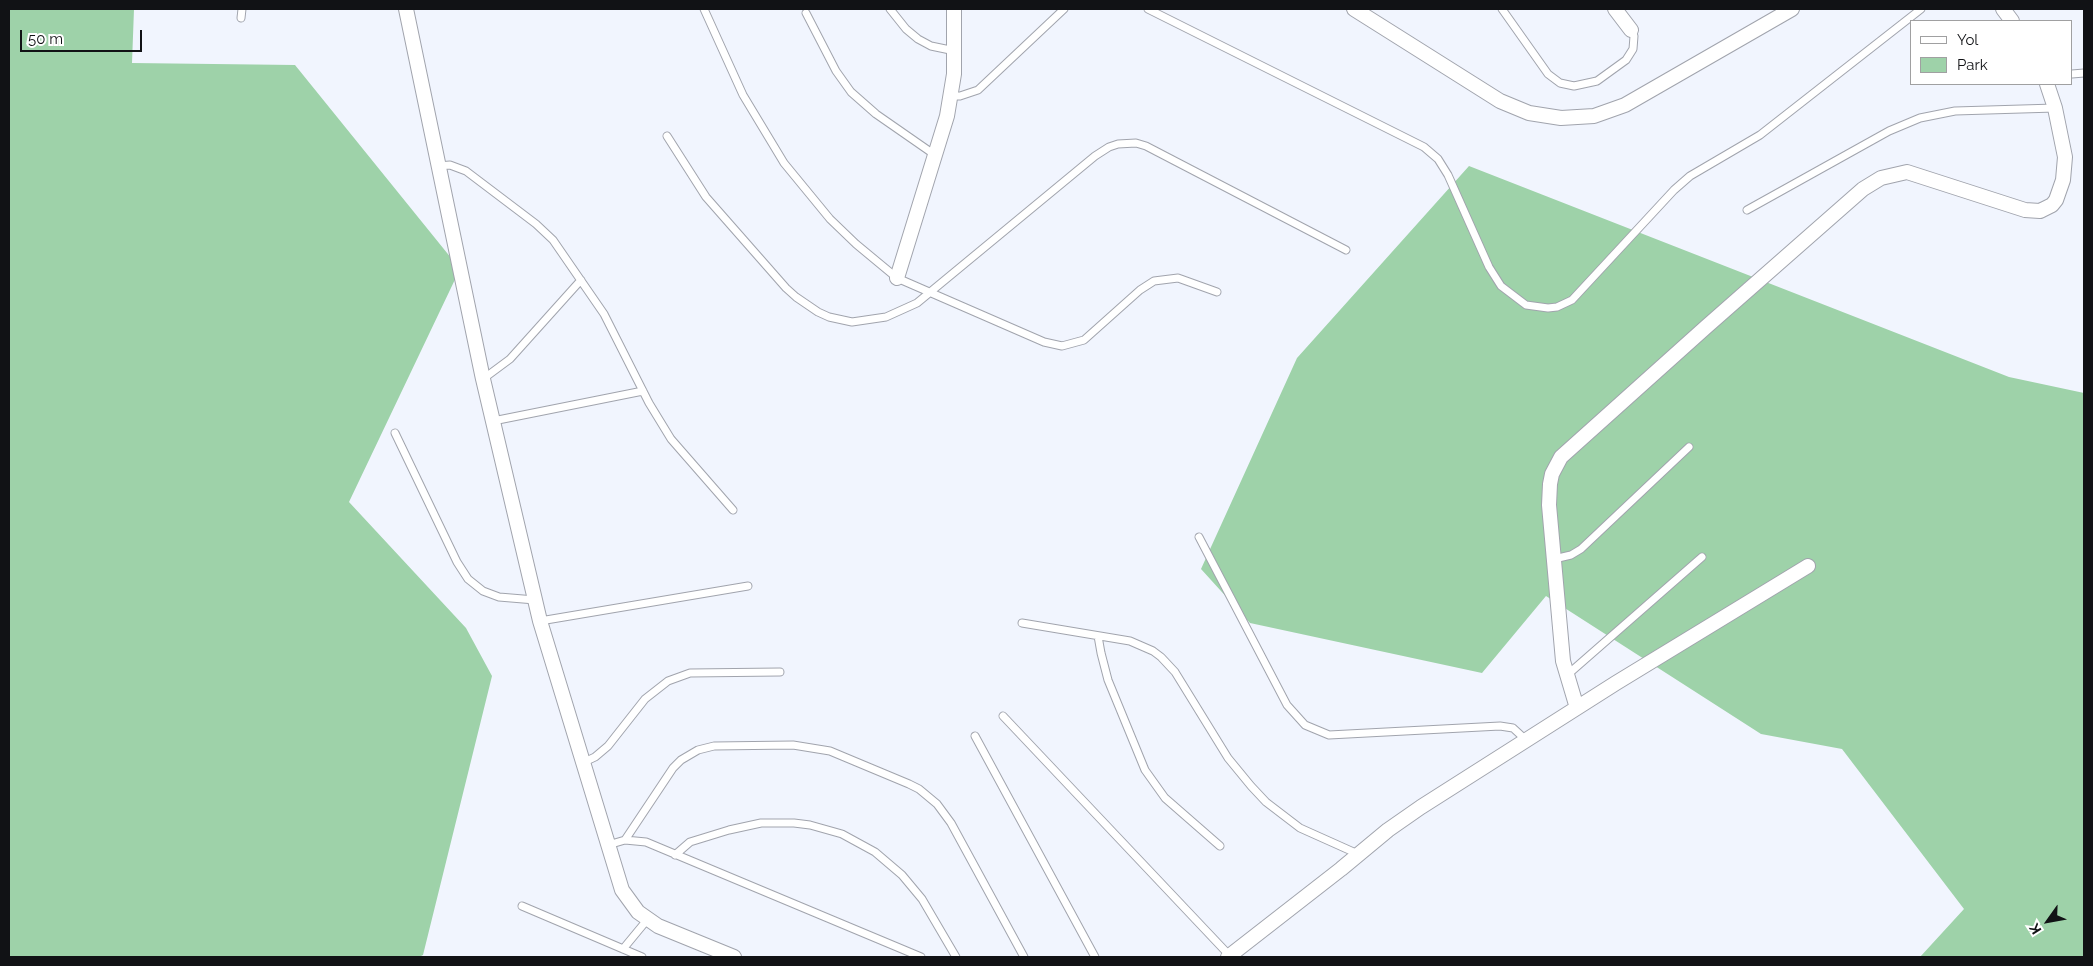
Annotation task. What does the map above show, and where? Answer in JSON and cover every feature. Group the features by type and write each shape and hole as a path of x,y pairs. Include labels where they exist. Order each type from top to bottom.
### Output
{"street":[{"path":"406,9 492,421 540,621 622,890 629,902 647,920 734,957"},
{"path":"897,278 951,96 955,51 954,9"},
{"path":"1354,9 1500,101 1530,113 1561,118 1594,116 1625,106 1792,9"},
{"path":"1615,9 1631,30"},
{"path":"2003,9 2011,20"},
{"path":"1577,708 1563,661 1554,559 1549,494 1556,465 1568,450 1864,189 1881,178 1906,172 2026,210 2040,210 2052,205 2056,200 2063,180 2065,157 2048,85"},
{"path":"1229,957 1358,854 1421,807 1577,708 1808,566"}],"lane":[{"path":"241,18 242,9"},
{"path":"704,9 743,95 784,163 830,219 856,244 897,278 1044,342 1062,346 1084,340 1140,290 1154,281 1178,278 1217,292"},
{"path":"890,9 906,29 918,38 931,46 955,51"},
{"path":"951,96 969,94 978,90 1064,9"},
{"path":"1148,9 1424,147 1438,159 1448,175 1489,267 1498,282 1509,293 1526,305 1548,308 1565,304 1572,300 1674,190 1690,176 1760,135 1921,9"},
{"path":"1502,9 1548,74 1567,85 1582,86 1597,81 1626,60 1633,49 1634,36 1631,30"},
{"path":"806,13 836,71 851,92 876,114 935,155"},
{"path":"1748,210 1889,131 1920,118 1955,111 2055,108"},
{"path":"667,136 694,181 718,213 786,288 806,306 829,317 852,322 886,317 917,303 1101,151 1118,144 1126,143 1146,146 1346,250"},
{"path":"438,166 450,165 466,171 536,224 560,249 604,314 642,391 661,423 683,454 733,510"},
{"path":"483,379 510,359 581,280"},
{"path":"492,421 642,391"},
{"path":"394,433 457,562 468,579 482,591 499,597 535,600"},
{"path":"1554,559 1571,555 1580,549 1689,447"},
{"path":"1200,537 1287,705 1305,725 1329,735 1500,726 1513,728 1526,740"},
{"path":"1566,676 1702,557"},
{"path":"540,621 748,586"},
{"path":"1022,623 1142,645 1162,657 1175,672 1228,758 1250,786 1266,802 1300,828 1358,854"},
{"path":"1098,636 1100,653 1108,680 1145,770 1165,798 1220,846"},
{"path":"582,763 595,757 608,746 645,699 668,681 690,673 780,672"},
{"path":"1003,716 1229,957"},
{"path":"975,736 1095,957"},
{"path":"625,840 673,768 681,760 698,750 714,746 793,745 830,751 909,784 937,804 951,822 1024,957"},
{"path":"675,855 690,842 728,830 761,823 802,824 842,834 875,852 902,874 922,899 956,957"},
{"path":"607,845 625,840 646,842 921,957"},
{"path":"522,906 642,957"},
{"path":"623,950 647,920"}],"green space":[{"path":"9,9 134,9 132,63 295,65 460,269 349,502 466,628 492,676 423,955 419,957 9,957"},
{"path":"1469,166 2009,377 2084,393 2084,957 1920,957 1964,909 1842,749 1761,734 1546,596 1482,673 1250,623 1201,569 1297,358"}]}
